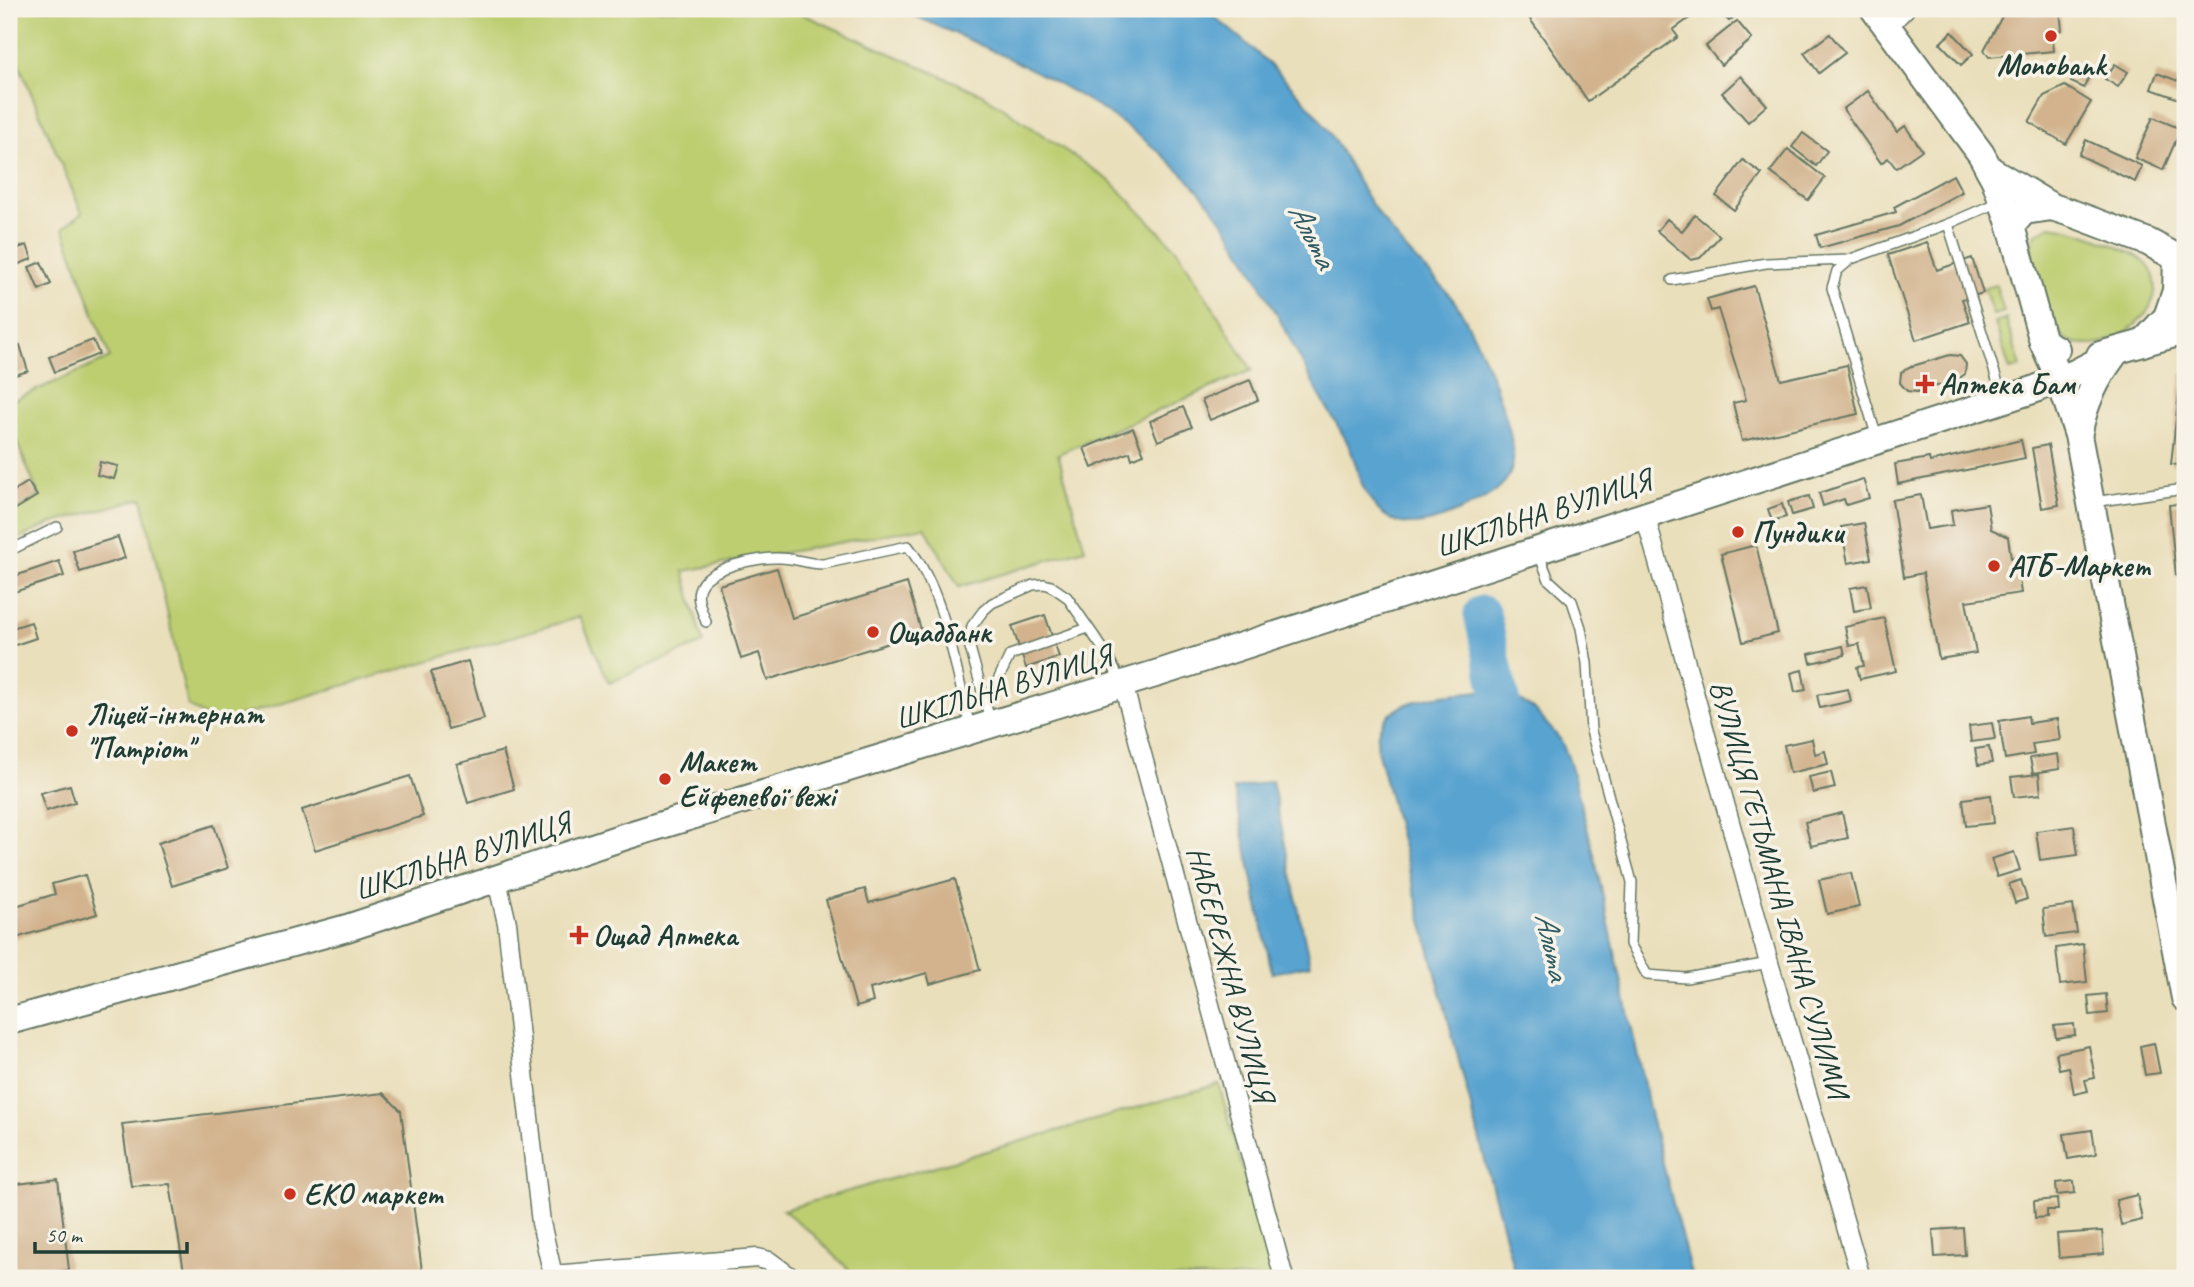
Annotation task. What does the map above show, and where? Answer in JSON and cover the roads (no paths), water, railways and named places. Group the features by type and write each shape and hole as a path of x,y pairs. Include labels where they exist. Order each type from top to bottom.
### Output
{"main road":[{"path":"1889,15 1990,169 2011,226 2043,342 2060,380 2078,435 2185,998"},
{"path":"1990,169 2052,207 2182,253 2176,291 2167,317 2143,342"},
{"path":"2011,226 2024,211 2052,207"},
{"path":"2043,342 2075,356 2098,355 2185,331"},
{"path":"2007,398 2032,368 2043,342"},
{"path":"2078,435 2092,387 2116,352"},
{"name":"ШКІЛЬНА ВУЛИЦЯ","path":"9,1021 287,946 497,881 983,721 1123,684 2007,398 2060,380 2116,352"},
{"path":"2007,398 2034,401 2050,408 2078,435"}],"street":[{"name":"ВУЛИЦЯ ГЕТЬМАНА ІВАНА СУЛИМИ","path":"1645,515 1769,963 1861,1278"},
{"name":"НАБЕРЕЖНА ВУЛИЦЯ","path":"1123,684 1284,1278"},
{"path":"497,881 509,933 547,1277 757,1258 769,1261 793,1278"}],"lane":[{"path":"1878,440 1832,289 1837,271 1851,260 1948,224 2002,200"},
{"path":"1948,224 2007,398"},
{"path":"1672,280 1766,263 1851,260"},
{"path":"2092,502 2185,489"},
{"path":"9,551 57,527"},
{"path":"706,622 699,600 699,589 710,576 726,567 773,558 822,564 908,546 920,562 940,608 983,721"},
{"path":"1538,548 1549,580 1572,601 1581,628 1587,663 1591,731 1632,883 1630,944 1647,975 1686,978 1769,963"},
{"path":"983,721 969,636 978,616 987,607 1033,585 1044,584 1059,590 1067,597 1116,669 1123,684"},
{"path":"983,721 1010,655 1088,628"}],"water":[{"path":"899,9 1205,9 1268,63 1312,109 1383,220 1457,305 1475,338 1504,410 1513,453 1512,468 1506,481 1483,499 1432,521 1402,523 1383,514 1367,495 1347,442 1238,245 1208,202 1172,164 1132,130 1088,101 995,52"},
{"path":"1479,691 1508,694 1534,709 1560,739 1569,759 1592,846 1651,1117 1692,1278 1516,1278 1377,744 1377,735 1386,718 1409,703 1437,696"},
{"path":"1272,781 1310,965 1272,973 1234,789"}],"waterway":[{"name":"Альта","path":"1482,614 1510,740"}],"place":[{"name":"Monobank","path":"2051,36"},
{"name":"Аптека Бам","path":"1925,384"},
{"name":"Пундики","path":"1738,532"},
{"name":"АТБ-Маркет","path":"1994,566"},
{"name":"Ощадбанк","path":"873,632"},
{"name":"Ліцей-інтернат \"Патріот\"","path":"72,731"},
{"name":"Макет Ейфелевої вежі","path":"665,779"},
{"name":"Ощад Аптека","path":"579,935"},
{"name":"ЕКО маркет","path":"290,1194"}]}
